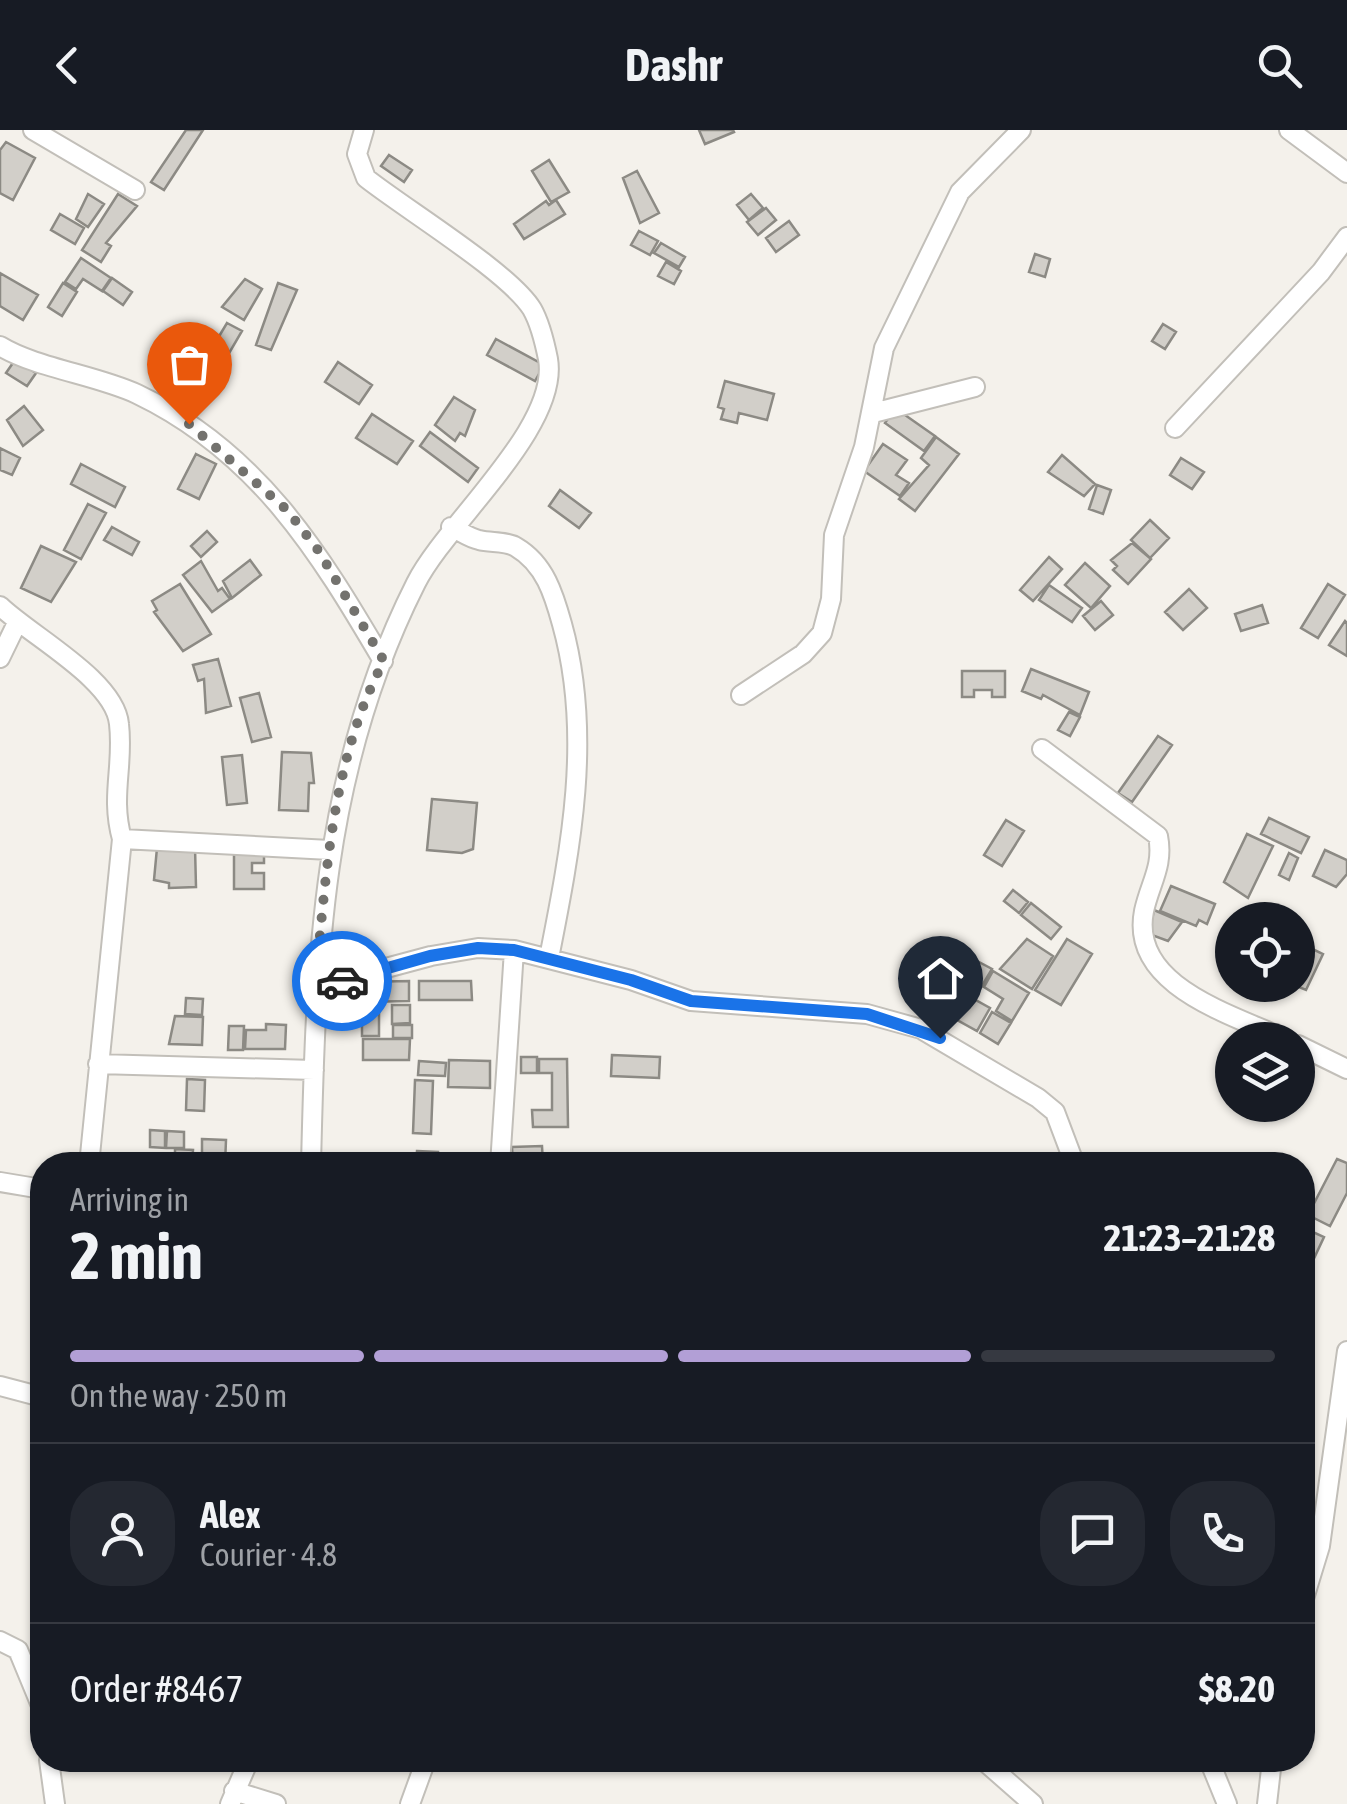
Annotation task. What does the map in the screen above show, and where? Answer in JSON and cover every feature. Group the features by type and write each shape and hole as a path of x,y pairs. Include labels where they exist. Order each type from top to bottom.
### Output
{"street":[{"path":"33,130 135,190"},
{"path":"312,1152 315,987 330,850 357,725 415,584 452,527 528,430 546,399 549,362 532,309 511,286 366,178 357,154 364,130"},
{"path":"742,695 803,654 822,633 830,599 834,534 873,413 884,348 960,192 1021,130"},
{"path":"1289,130 1347,173"},
{"path":"1175,428 1321,272 1347,237"},
{"path":"0,346 137,394 189,424 287,510 318,550 384,661"},
{"path":"873,413 976,387"},
{"path":"452,527 475,539 516,546 537,565 553,589 570,654 579,722 574,822 550,958"},
{"path":"0,606 86,675 114,708 120,723 114,812 122,840 91,1152"},
{"path":"0,658 17,622"},
{"path":"1042,749 1158,836 1161,863 1143,928 1160,970 1174,986 1249,1022"},
{"path":"122,840 330,850"},
{"path":"315,987 430,956 478,948 550,958 691,1001 867,1014 921,1029 998,1071 1055,1112 1069,1152"},
{"path":"501,1152 514,950"},
{"path":"1315,1053 1347,1069"},
{"path":"98,1064 314,1070"},
{"path":"0,1182 30,1187"},
{"path":"1315,1563 1347,1351"},
{"path":"0,1386 30,1393"},
{"path":"0,1641 18,1650 30,1679"},
{"path":"51,1772 55,1804"},
{"path":"243,1772 232,1797 276,1804"},
{"path":"410,1804 422,1772"},
{"path":"997,1772 1034,1804"},
{"path":"1215,1772 1227,1804"},
{"path":"1267,1804 1271,1772"}],"building":[{"path":"186,130 203,130 164,190 151,182"},
{"path":"699,130 733,130 734,132 705,144"},
{"path":"6,142 35,158 13,200 0,193 0,150"},
{"path":"389,155 412,170 404,182 381,166"},
{"path":"549,160 569,192 551,202 532,171"},
{"path":"637,171 659,213 640,223 623,178"},
{"path":"88,194 104,204 88,227 76,219"},
{"path":"118,194 137,206 106,243 111,246 101,262 82,250"},
{"path":"751,194 763,208 749,220 737,205"},
{"path":"556,200 565,214 524,239 514,224 546,201 549,205"},
{"path":"766,208 776,220 758,235 747,222"},
{"path":"60,214 84,228 75,244 51,230"},
{"path":"789,221 799,235 776,252 766,238"},
{"path":"639,231 658,241 650,255 631,245"},
{"path":"661,243 685,257 679,267 654,253"},
{"path":"1035,254 1050,259 1045,277 1029,272"},
{"path":"81,258 111,278 102,291 83,279 76,289 65,282"},
{"path":"666,262 681,271 674,284 658,276"},
{"path":"0,273 38,295 23,320 0,306"},
{"path":"112,278 132,292 123,305 103,291"},
{"path":"245,279 262,289 244,320 222,307"},
{"path":"63,283 77,292 62,316 48,307"},
{"path":"278,283 297,290 271,350 256,345"},
{"path":"227,323 242,331 221,367 206,358"},
{"path":"1163,324 1176,332 1165,349 1152,341"},
{"path":"496,339 544,365 535,381 487,355"},
{"path":"15,360 36,373 27,386 6,373"},
{"path":"338,362 372,385 359,404 325,382"},
{"path":"725,381 774,394 767,420 739,413 737,423 721,419 724,409 718,407"},
{"path":"454,397 475,410 465,436 460,433 455,441 435,425"},
{"path":"24,406 43,430 23,446 7,420"},
{"path":"895,408 935,436 924,451 885,423"},
{"path":"372,414 413,441 397,464 356,438"},
{"path":"430,432 478,468 468,482 420,446"},
{"path":"936,437 959,454 915,511 899,499 929,465 921,458"},
{"path":"883,444 907,460 896,475 909,483 900,496 864,471"},
{"path":"0,448 20,458 12,475 0,470"},
{"path":"196,454 216,464 199,499 178,489"},
{"path":"1062,455 1095,484 1084,496 1048,472"},
{"path":"1181,458 1204,472 1192,489 1170,475"},
{"path":"81,464 125,487 115,507 71,484"},
{"path":"1097,485 1111,490 1103,514 1089,509"},
{"path":"560,490 591,513 579,528 549,506"},
{"path":"88,504 106,513 81,559 64,550"},
{"path":"1150,520 1169,538 1150,558 1131,540"},
{"path":"112,527 139,542 132,555 104,540"},
{"path":"207,531 217,542 201,557 191,546"},
{"path":"1132,543 1151,559 1128,584 1113,570 1117,566 1111,560"},
{"path":"41,546 76,562 51,602 21,588"},
{"path":"1049,557 1062,569 1033,601 1020,590"},
{"path":"250,560 261,575 232,598 223,581"},
{"path":"201,561 218,591 222,588 230,599 212,612 183,575"},
{"path":"1085,563 1110,586 1091,608 1065,585"},
{"path":"180,584 211,634 183,651 154,612 157,610 152,601"},
{"path":"1328,584 1345,595 1318,638 1301,628"},
{"path":"1049,585 1082,608 1072,622 1039,600"},
{"path":"1189,589 1207,608 1183,630 1165,612"},
{"path":"1101,601 1113,615 1095,630 1083,616"},
{"path":"1262,605 1268,623 1241,631 1235,614"},
{"path":"1347,623 1347,656 1329,645"},
{"path":"218,659 231,706 206,713 204,679 198,681 193,665"},
{"path":"1031,669 1089,692 1080,715 1043,695 1041,699 1022,691"},
{"path":"962,671 1005,671 1005,697 992,697 992,690 974,690 974,697 962,697"},
{"path":"259,693 271,737 252,742 240,698"},
{"path":"1069,712 1080,717 1070,736 1058,730"},
{"path":"1158,736 1172,745 1132,802 1118,793"},
{"path":"282,752 311,753 314,783 309,783 308,811 279,810"},
{"path":"242,755 247,803 227,805 222,757"},
{"path":"432,799 477,803 473,849 462,853 427,850"},
{"path":"1269,818 1309,837 1301,853 1261,834"},
{"path":"1006,820 1024,831 1002,866 984,855"},
{"path":"1247,834 1273,846 1248,898 1224,882"},
{"path":"195,847 196,887 169,888 169,883 154,880 157,848"},
{"path":"1325,850 1347,860 1347,874 1336,887 1313,876"},
{"path":"234,852 264,852 264,863 252,863 252,873 264,873 264,889 234,889"},
{"path":"1289,853 1298,858 1289,880 1279,875"},
{"path":"1171,886 1215,904 1207,924 1199,920 1196,926 1160,911"},
{"path":"1013,890 1028,902 1019,913 1004,901"},
{"path":"1031,903 1061,927 1051,939 1021,915"},
{"path":"1154,910 1182,922 1168,941 1149,934"},
{"path":"1027,939 1053,956 1032,989 1000,969"},
{"path":"1067,939 1092,954 1061,1005 1035,990"},
{"path":"936,940 960,952 936,998 915,988"},
{"path":"1315,950 1323,954 1315,971"},
{"path":"979,962 992,969 974,999 990,1008 977,1031 948,1015"},
{"path":"993,971 1029,993 1012,1021 996,1011 1003,999 984,987"},
{"path":"409,981 409,1001 361,1002 361,982"},
{"path":"419,981 471,981 472,1000 419,1000"},
{"path":"186,998 203,999 202,1015 185,1014"},
{"path":"392,1005 410,1005 410,1023 392,1024"},
{"path":"362,1012 379,1012 379,1036 362,1036"},
{"path":"992,1012 1011,1023 998,1044 980,1033"},
{"path":"175,1016 203,1017 202,1045 169,1044"},
{"path":"266,1024 286,1025 285,1049 245,1049 246,1030 266,1030"},
{"path":"393,1025 412,1025 412,1038 393,1038"},
{"path":"229,1026 244,1026 243,1050 228,1050"},
{"path":"363,1039 410,1039 409,1060 363,1060"},
{"path":"612,1055 660,1057 659,1078 611,1076"},
{"path":"521,1057 537,1057 537,1073 521,1073"},
{"path":"539,1059 567,1059 568,1127 533,1127 532,1110 552,1110 552,1073 539,1073"},
{"path":"449,1060 490,1061 490,1088 448,1087"},
{"path":"419,1061 446,1063 445,1076 418,1075"},
{"path":"187,1079 205,1080 204,1111 186,1110"},
{"path":"415,1080 433,1081 431,1134 413,1133"},
{"path":"150,1130 165,1131 165,1148 150,1147"},
{"path":"167,1131 184,1132 184,1148 166,1148"},
{"path":"202,1139 226,1140 226,1152 202,1152"},
{"path":"542,1146 542,1152 512,1152 512,1147"},
{"path":"1337,1159 1347,1163 1347,1193 1330,1226 1315,1218 1315,1201"},
{"path":"1315,1233 1324,1237 1315,1256"}],"way so far":[{"path":"189,424 287,510 318,550 384,661 371,684 357,725 330,850 315,987 342,981"}],"route":[{"path":"342,981 430,956 478,948 514,950 631,980 691,1001 867,1014 940,1038"}]}
